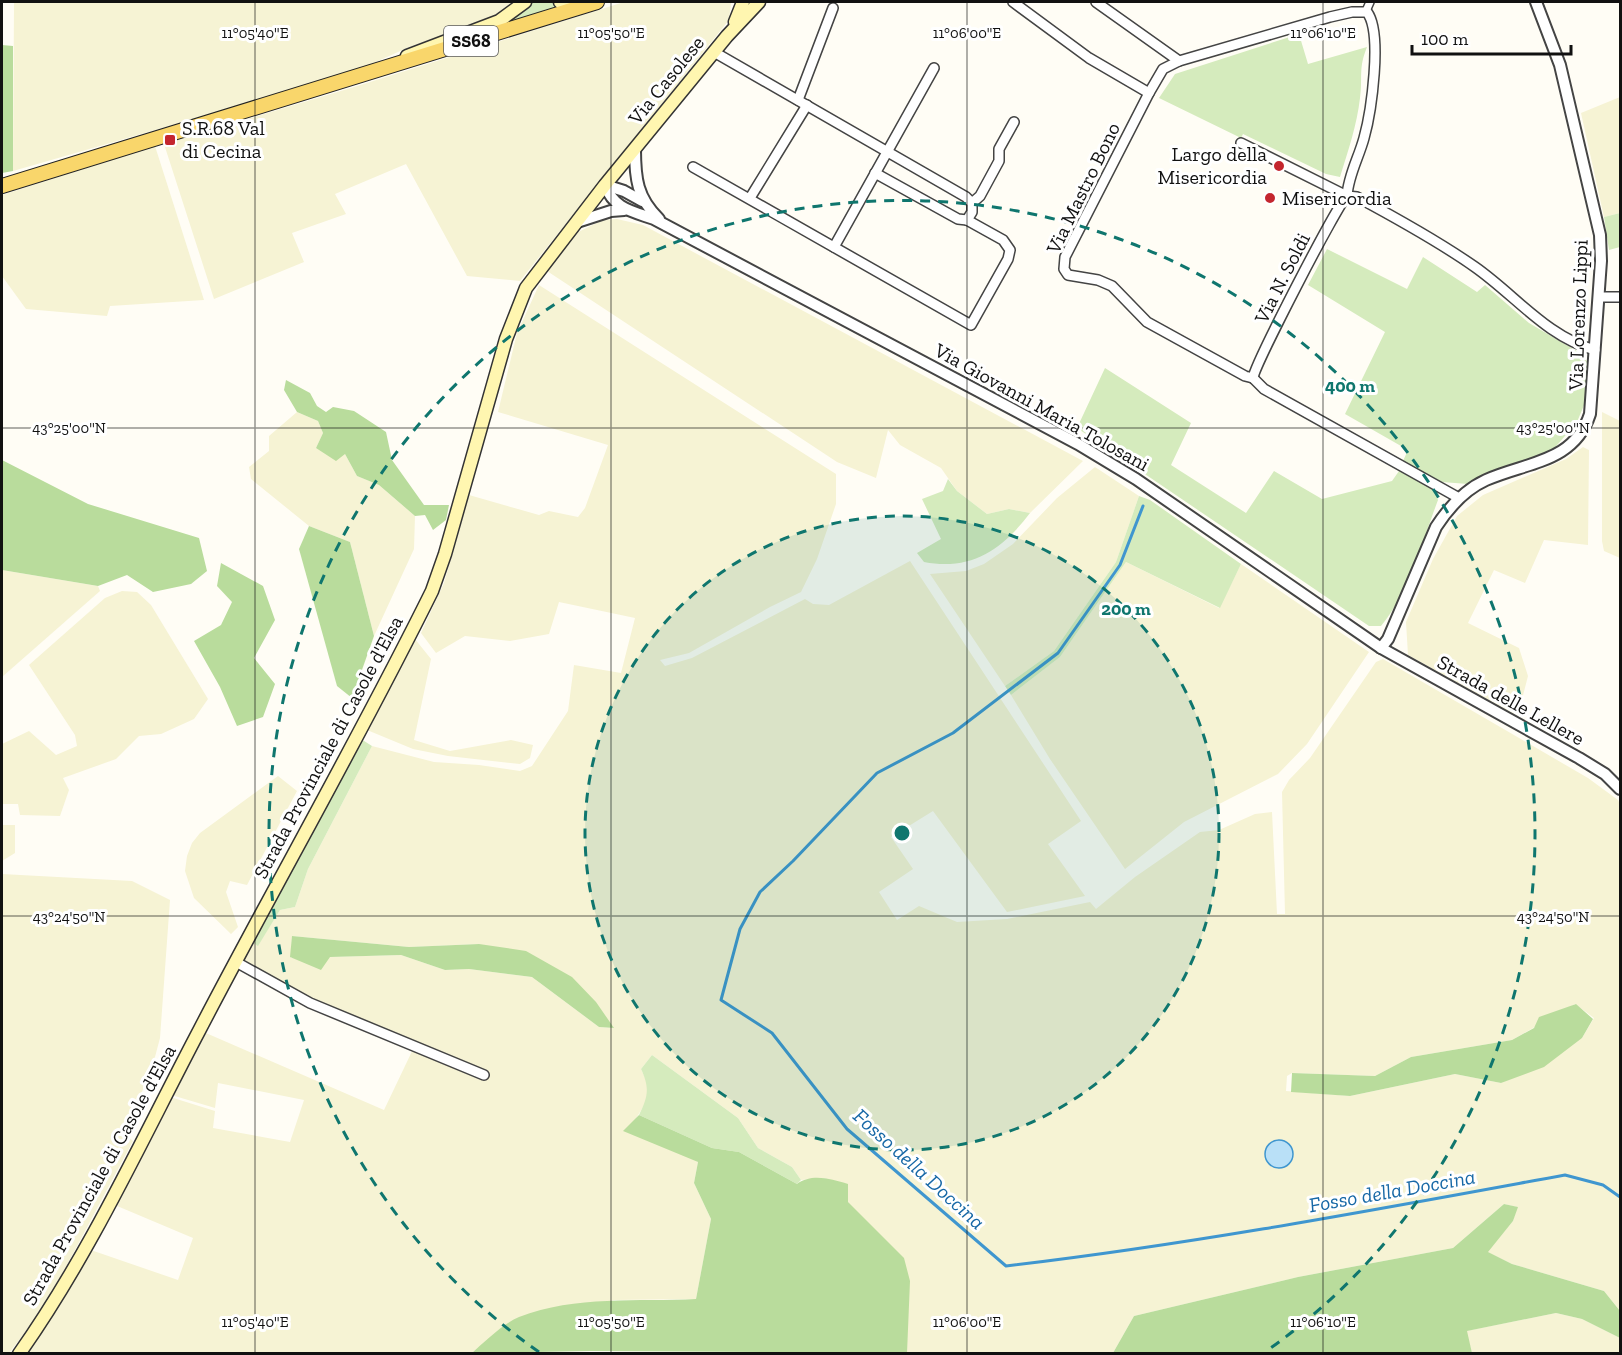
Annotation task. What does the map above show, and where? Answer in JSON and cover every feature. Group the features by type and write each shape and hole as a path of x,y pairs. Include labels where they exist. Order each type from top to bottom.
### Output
{"main road":[{"path":"372,72 425,48 499,21 525,2"},
{"name":"SS68","path":"2,186 372,72 566,4 597,2"},
{"name":"Via Casolese","path":"635,149 727,36 759,2"},
{"name":"Via Casolese","path":"727,36 741,3"},
{"name":"Strada Provinciale di Casole d'Elsa","path":"18,1353 51,1308 74,1270 432,591 445,554 516,309 533,276 635,149"}],"street":[{"path":"1013,2 1089,58 1149,93"},
{"path":"1096,2 1179,62 1368,6"},
{"name":"Via Lorenzo Lippi","path":"1381,648 1388,639 1436,527 1459,498 1486,480 1552,458 1577,440 1586,426 1592,403 1599,297 1600,252 1597,214 1560,65 1536,2"},
{"name":"Via N. Soldi","path":"1253,378 1340,202 1347,196 1364,138 1372,98 1375,36 1368,6"},
{"path":"798,100 833,8"},
{"path":"714,52 966,197 972,203 972,212 967,220"},
{"name":"Via Mastro Bono","path":"1179,62 1163,69 1149,93 1067,252 1064,268 1068,274 1098,280 1112,286 1147,322 1245,376 1253,378"},
{"path":"834,247 934,69"},
{"path":"750,198 807,105"},
{"path":"972,203 980,196 999,161 999,149 1014,122"},
{"path":"1242,143 1347,196 1361,199 1445,247 1481,272 1537,319 1595,350"},
{"path":"635,149 637,186 643,201"},
{"path":"693,167 971,325 1008,259 1010,250 1003,240 967,220 952,217 875,173"},
{"name":"Via Giovanni Maria Tolosani","path":"605,186 624,191 643,201 667,226"},
{"name":"Via Giovanni Maria Tolosani","path":"605,186 615,204 667,226 1099,456 1381,648"},
{"path":"577,222 611,211 628,210"},
{"path":"1599,297 1620,297"},
{"path":"1253,378 1264,388 1459,498"},
{"name":"Strada delle Lellere","path":"1381,648 1572,754 1605,774 1620,789"},
{"path":"236,962 310,1003 484,1075"}],"shaded area":[{"path":"14,2 516,2 493,18 409,47 367,66 13,171"},
{"path":"624,2 731,3 729,20 520,281 467,276 406,164 335,194 346,214 292,233 304,262 214,299 164,144"},
{"path":"1620,97 1620,213 1604,217 1581,113"},
{"path":"155,146 204,300 110,306 107,316 26,309 2,276 2,195"},
{"path":"617,219 643,225 1083,461 1030,513 1009,509 987,514 957,491 941,468 900,445 888,430 876,478 837,462 547,271 576,233 603,220"},
{"path":"539,285 836,474 836,504 817,559 801,592 689,653 660,660 665,666 692,658 805,599 813,604 829,605 910,561 1081,821 1048,844 1085,896 1007,912 933,811 891,837 913,869 879,892 897,920 919,906 957,922 1007,919 1090,902 1096,909 1135,877 1200,832 1219,830 1255,814 1272,812 1277,914 1285,914 1282,792 1289,780 1310,758 1376,662 1383,659 1588,778 1618,800 1620,804 1620,1311 1604,1291 1512,1264 1487,1252 1513,1221 1517,1207 1504,1204 1453,1248 1298,1277 1134,1316 1113,1353 907,1353 848,1202 825,1178 801,1180 792,1167 758,1148 738,1118 652,1055 641,1069 648,1084 648,1099 632,1125 698,1162 694,1183 711,1219 696,1299 614,1300 477,1349 472,1353 19,1354 85,1248 178,1280 193,1238 110,1203 167,1096 215,1111 213,1128 290,1142 304,1100 218,1083 215,1108 168,1094 199,1030 384,1110 415,1045 307,998 244,961 252,942 258,945 280,910 295,907 308,869 372,746 434,762 520,771 532,766 568,711 574,665 621,673 635,618 559,602 549,634 510,641 465,636 436,653 421,633 444,583 469,495 539,515 549,511 578,517 585,508 608,445 498,412 517,333","holes":["292,936 409,947 479,944 532,977 469,969 445,970 401,955 291,958","534,978 613,1028 599,1027","1575,1004 1594,1018 1582,1038 1501,1083 1455,1074 1350,1096 1286,1091 1287,1076 1292,1073 1375,1076 1411,1057 1512,1040"]},
{"path":"297,412 318,421 323,433 316,448 345,454 357,476 379,485 415,516 414,549 374,636 350,542 309,526 251,479 249,467 269,451 269,436"},
{"path":"1602,412 1620,421 1620,558 1604,551 1602,541"},
{"path":"1583,447 1589,450 1588,545 1544,540 1525,583 1494,570 1468,623 1519,648 1528,676 1521,703 1514,714 1408,655 1406,622 1433,559 1457,516 1483,495 1566,459"},
{"path":"1095,467 1139,496 1116,562 1054,651 1005,686 930,574 966,571 984,564 1013,544 1057,498"},
{"path":"1126,562 1219,608 1241,564 1369,652 1307,744 1278,774 1184,822 1125,869 1050,759 1011,695 1060,657"},
{"path":"2,570 98,586 100,591 2,677"},
{"path":"122,591 137,592 151,605 208,699 194,719 161,734 139,736 116,759 63,778 69,790 60,816 20,815 18,804 2,804 2,744 29,731 56,755 77,746 75,735 29,665 105,598"},
{"path":"415,639 431,659 414,740 450,751 511,740 533,745 530,758 520,764 448,756 413,749 367,730"},
{"path":"278,776 297,791 247,885 230,881 226,892 238,927 231,934 194,898 185,871 187,856 192,843 200,833"},
{"path":"2,825 15,825 15,853 2,861"},
{"path":"2,874 132,881 170,900 160,1038 151,1072 127,1124 127,1136 133,1141 51,1295 9,1353 3,1354"},
{"path":"1556,1313 1582,1319 1620,1338 1620,1353 1472,1353 1466,1331"}],"green space":[{"path":"531,2 554,2 559,6 508,22"},
{"path":"1299,34 1308,64 1367,47 1362,67 1357,118 1340,177 1326,174 1243,134 1241,138 1159,98 1175,74"},
{"path":"2,45 13,46 13,171 2,173"},
{"path":"1620,213 1620,247 1609,250 1604,217"},
{"path":"1327,249 1407,289 1423,257 1477,292 1485,285 1529,323 1580,353 1589,364 1587,398 1577,422 1552,451 1507,466 1468,484 1442,482 1403,461 1408,450 1345,414 1385,332 1308,285"},
{"path":"1105,368 1191,423 1171,465 1246,513 1274,471 1322,499 1392,481 1399,471 1434,490 1438,500 1408,582 1381,626 1369,626 1077,428"},
{"path":"286,380 310,393 317,406 326,412 333,407 354,411 386,432 392,460 424,505 449,505 446,520 433,530 425,515 415,516 379,485 357,476 345,454 336,461 316,448 323,433 318,421 297,412 284,390"},
{"path":"2,460 88,504 199,538 207,571 191,584 153,592 127,575 98,586 2,570"},
{"path":"948,479 957,491 987,514 1009,509 1030,513 1009,537 985,554 957,563 924,562 917,553 941,539 922,499 943,491"},
{"path":"1139,496 1150,500 1241,564 1220,608 1126,562 1060,657 1011,695 1005,686 1054,651 1116,562"},
{"path":"309,526 350,542 374,636 352,698 337,686 299,549"},
{"path":"221,563 263,586 275,620 254,658 275,684 263,717 237,726 220,687 194,641 221,625 232,602 217,586"},
{"path":"361,739 372,746 308,869 295,907 280,910 258,946 252,942"},
{"path":"292,936 409,947 479,944 526,951 572,977 596,1002 614,1028 599,1027 532,977 469,969 445,970 401,955 330,957 321,970 290,957"},
{"path":"1576,1004 1593,1019 1582,1038 1544,1067 1501,1083 1455,1074 1350,1096 1291,1092 1292,1073 1375,1076 1411,1057 1512,1040 1534,1028 1539,1017"},
{"path":"652,1055 738,1118 758,1148 792,1167 801,1180 797,1184 739,1152 712,1148 639,1115 647,1092 641,1069"},
{"path":"639,1115 712,1148 739,1152 797,1184 815,1178 848,1184 848,1202 904,1258 910,1281 907,1353 591,1351 472,1353 507,1324 519,1317 541,1310 585,1302 696,1299 711,1219 694,1183 698,1162 623,1131"},
{"path":"1504,1204 1518,1207 1513,1221 1488,1252 1512,1264 1604,1291 1620,1311 1620,1338 1582,1319 1556,1313 1467,1331 1472,1353 1113,1353 1134,1316 1298,1277 1453,1248"}],"water":[{"path":"1279,1140 1289,1144 1293,1154 1289,1164 1279,1168 1269,1164 1265,1154 1269,1144"}],"waterway":[{"name":"Fosso della Doccina","path":"1143,506 1120,565 1058,653 953,733 877,773 760,892 740,929 721,1000 772,1033 847,1129 1006,1266 1216,1237 1565,1175 1603,1185 1620,1197"}],"place":[{"name":"S.R.68 Val di Cecina","path":"170,140"},
{"name":"Largo della Misericordia","path":"1279,166"},
{"name":"Misericordia","path":"1270,198"}]}
